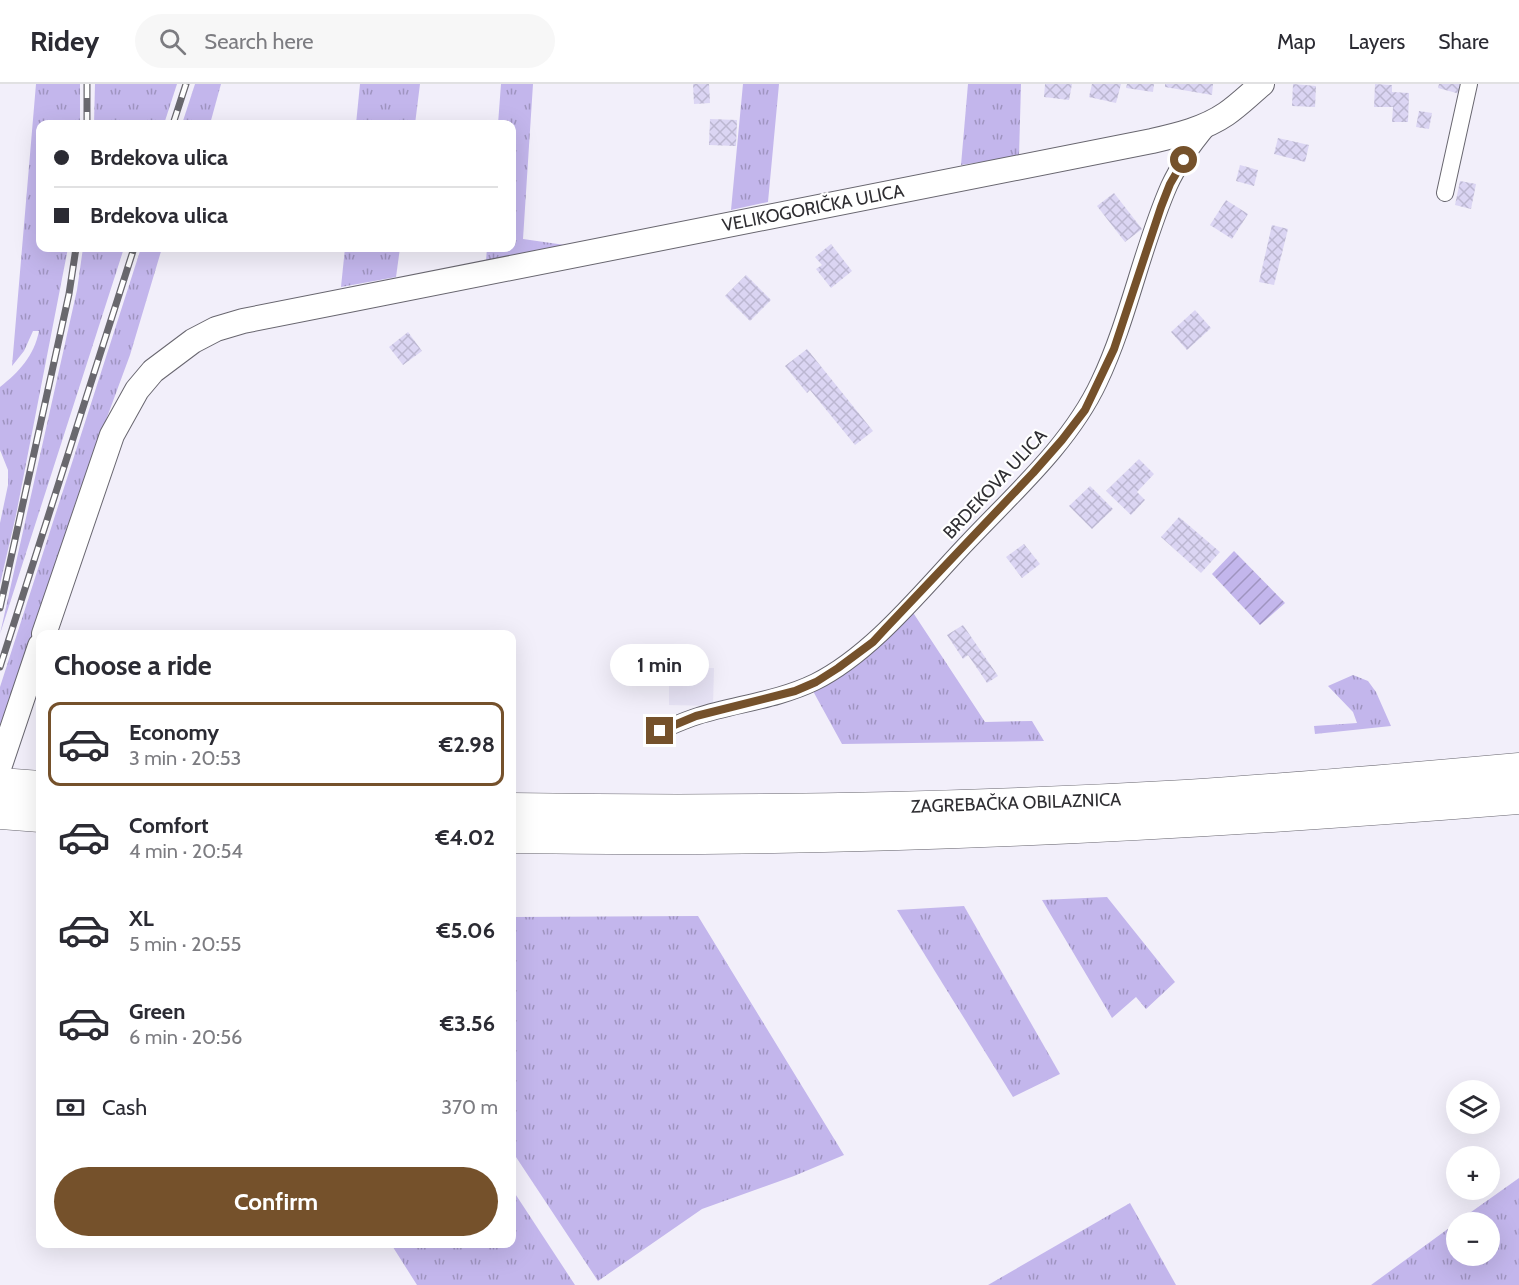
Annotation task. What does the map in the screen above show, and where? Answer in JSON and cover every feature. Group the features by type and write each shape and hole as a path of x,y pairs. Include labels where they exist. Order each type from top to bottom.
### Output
{"highway":[{"name":"ZAGREBAČKA OBILAZNICA","path":"516,808 684,811 937,806 1229,793 1519,769"},
{"name":"ZAGREBAČKA OBILAZNICA","path":"516,837 722,838 939,834 1254,819 1519,798"}],"street":[{"name":"VELIKOGORIČKA ULICA","path":"45,630 112,435 137,390 153,371 184,347 216,329 243,321 1152,141 1197,129 1211,122 1233,109 1262,84"},
{"path":"1445,193 1469,84"},
{"name":"BRDEKOVA ULICA","path":"660,731 696,716 795,691 838,668 873,642 1033,473 1085,410 1114,349 1150,237 1170,184 1211,122"},
{"path":"0,765 36,658"}],"shaded area":[{"path":"669,668 714,668 713,706 669,705"}],"green space":[{"path":"36,84 80,84 80,120 36,120 36,252 67,252 16,515 0,584 0,523 8,485 8,470 0,450 0,387 25,363 39,331 33,331 24,351 12,366"},
{"path":"95,84 177,84 165,120 94,120"},
{"path":"195,84 221,84 211,120 183,120"},
{"path":"360,84 420,84 416,120 356,120"},
{"path":"501,84 533,84 523,239 565,245 486,261 487,252 516,252 516,120 498,120"},
{"path":"743,84 779,84 768,202 731,210"},
{"path":"968,84 1021,84 1019,156 961,165"},
{"path":"82,252 123,252 0,634 77,290"},
{"path":"140,252 161,252 130,355 75,504 2,734 0,734 0,687"},
{"path":"345,252 399,252 396,277 341,287"},
{"path":"1234,551 1285,603 1260,625 1212,574"},
{"path":"912,611 985,722 1032,721 1044,741 842,744 813,691"},
{"path":"1353,675 1368,681 1376,692 1391,726 1315,734 1314,726 1357,723 1353,712 1328,686"},
{"path":"1107,897 1175,982 1146,1009 1136,997 1112,1018 1042,900"},
{"path":"964,906 1060,1074 1013,1097 897,910"},
{"path":"698,916 844,1155 794,1176 702,1209 598,1281 516,1157 516,917"},
{"path":"1519,1178 1519,1285 1371,1285 1446,1230 1446,1266 1500,1266 1500,1212 1471,1212 1488,1200 1500,1200 1500,1191"},
{"path":"516,1195 575,1285 417,1285 394,1248 516,1248"},
{"path":"1130,1203 1176,1285 988,1285"}],"building":[{"path":"693,84 709,84 710,103 694,104"},
{"path":"1045,84 1072,84 1069,100 1044,97"},
{"path":"1092,84 1121,84 1116,103 1089,97"},
{"path":"1127,84 1154,84 1153,92 1126,88"},
{"path":"1165,84 1213,84 1212,95 1165,87"},
{"path":"1293,84 1316,86 1315,107 1292,106"},
{"path":"1375,84 1392,85 1392,92 1409,93 1408,122 1392,122 1393,107 1374,107"},
{"path":"1439,84 1463,84 1460,94 1438,88"},
{"path":"1419,111 1432,113 1429,129 1416,127"},
{"path":"710,119 737,120 736,146 709,145"},
{"path":"1278,138 1309,145 1305,162 1274,154"},
{"path":"1240,165 1258,170 1254,186 1236,181"},
{"path":"1460,181 1476,184 1471,209 1455,205"},
{"path":"1114,193 1142,229 1125,242 1097,206"},
{"path":"1226,200 1248,214 1232,239 1210,225"},
{"path":"1272,225 1288,229 1274,285 1259,282"},
{"path":"831,244 852,271 831,288 816,269 822,265 815,257"},
{"path":"746,275 771,300 750,321 725,296"},
{"path":"1195,310 1211,328 1187,350 1171,332"},
{"path":"408,332 422,351 403,365 389,347"},
{"path":"807,349 873,431 855,445 810,390 807,393 785,366"},
{"path":"1139,459 1154,474 1137,492 1145,500 1131,515 1106,491"},
{"path":"1090,486 1113,509 1092,529 1069,506"},
{"path":"1179,517 1220,552 1201,573 1161,537"},
{"path":"1024,544 1040,564 1022,578 1006,557"},
{"path":"963,625 998,676 987,683 968,655 963,659 947,635"}],"railway":[{"path":"87,84 87,120"},
{"path":"174,120 186,84"},
{"path":"0,608 69,294 75,252"},
{"path":"0,667 133,252"}],"route":[{"path":"660,731 696,716 795,691 816,682 838,668 873,642 1033,473 1085,410 1099,382 1114,349 1161,207 1170,184 1184,160"}]}
